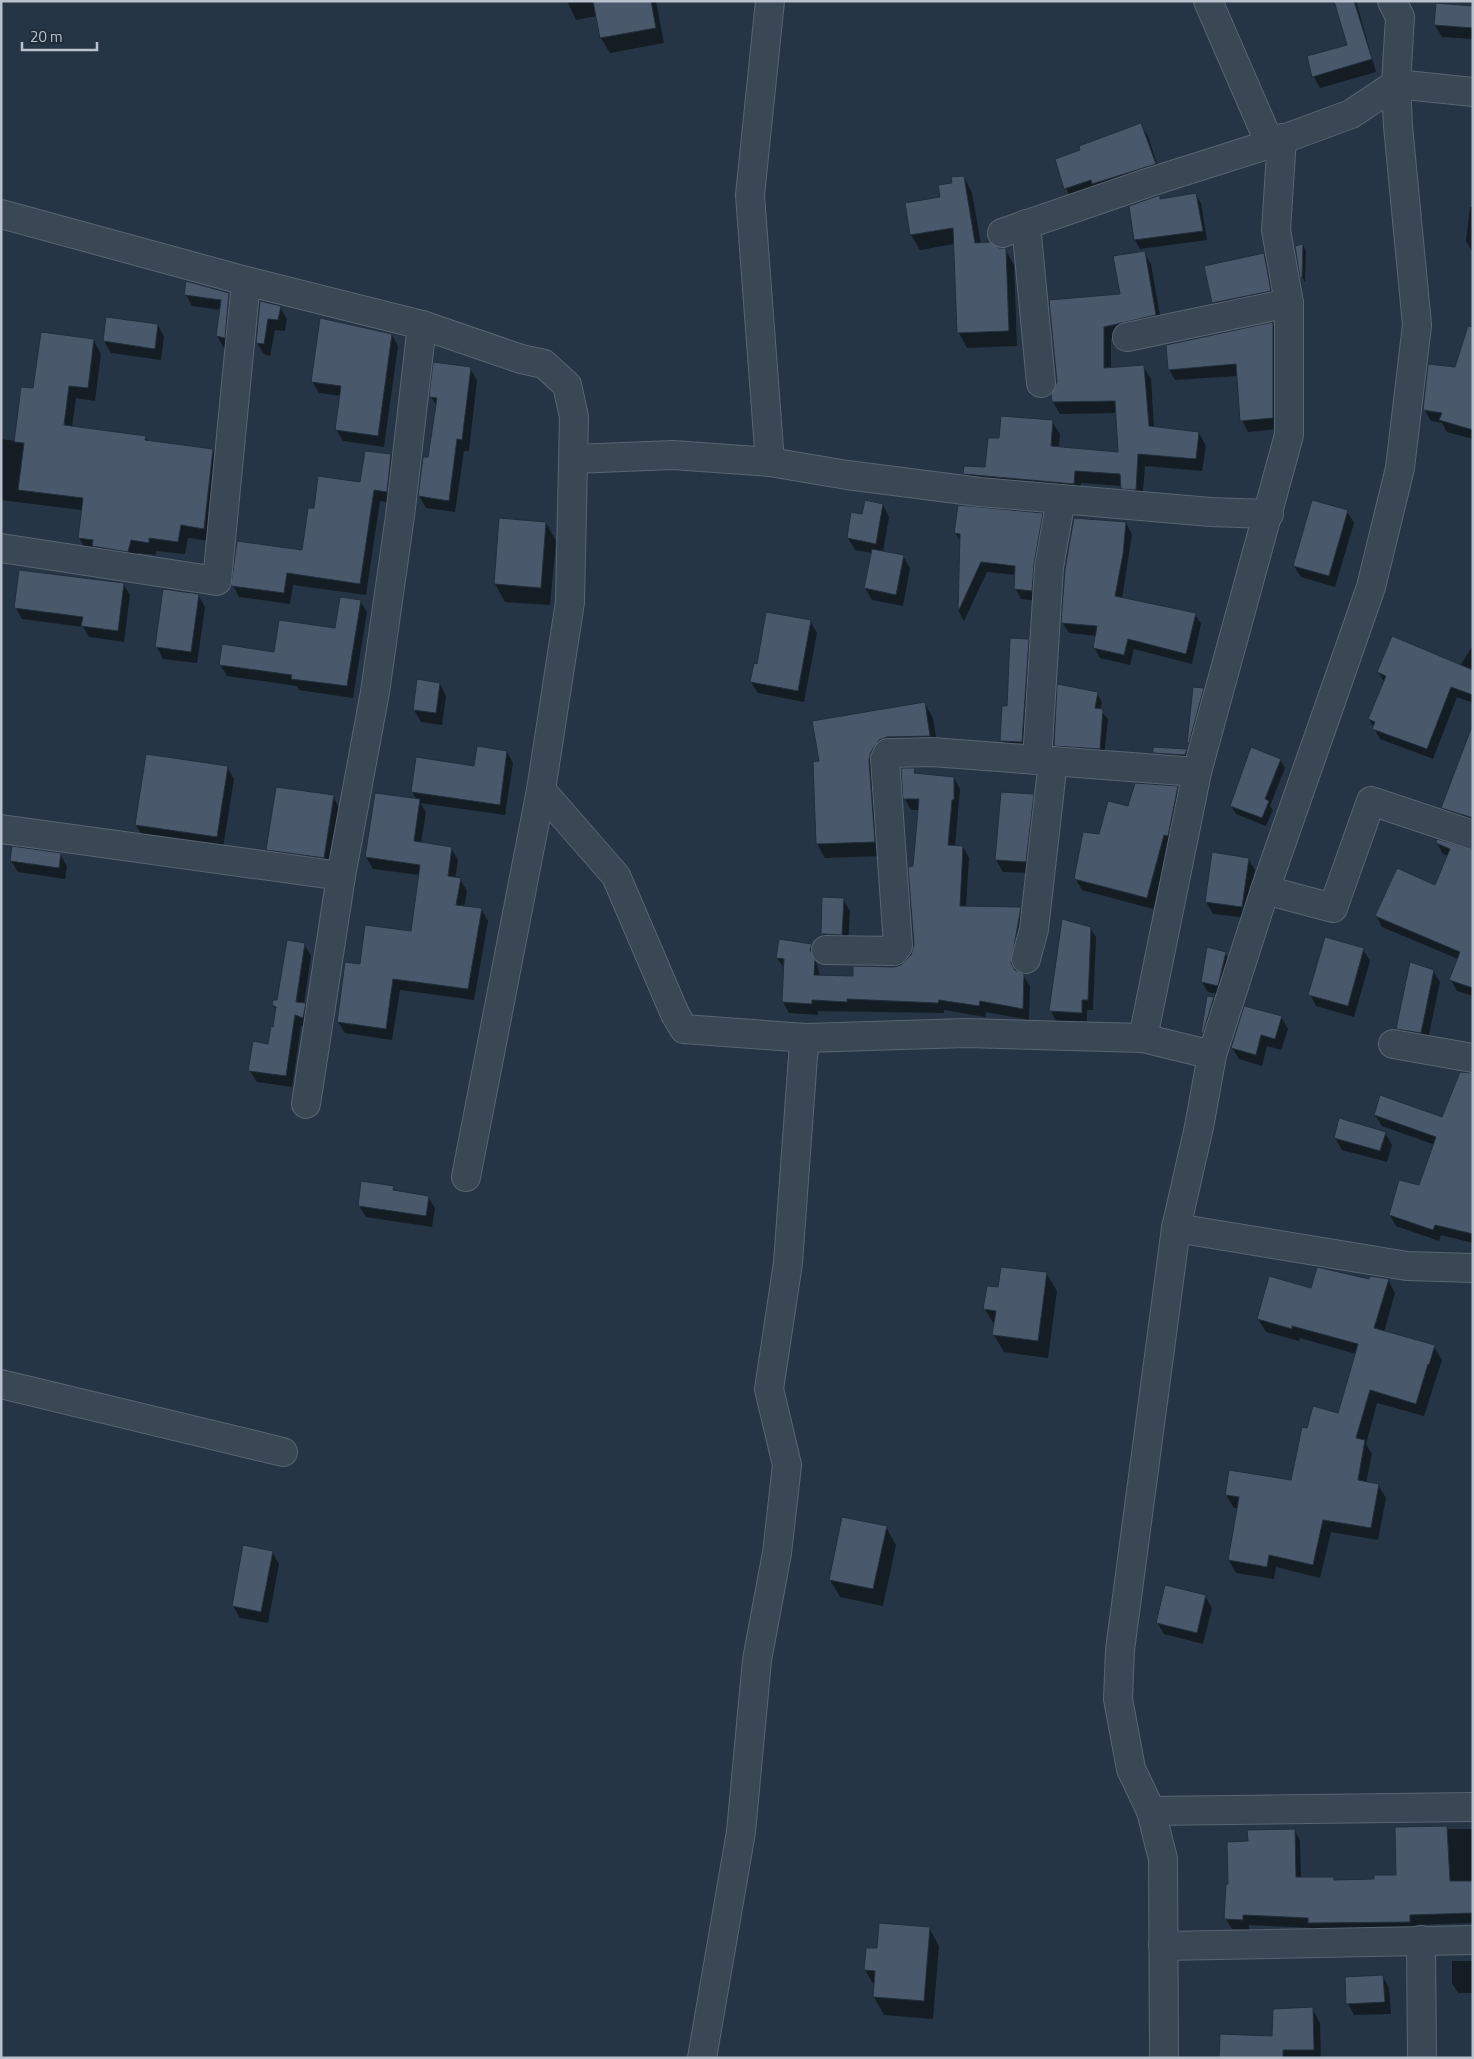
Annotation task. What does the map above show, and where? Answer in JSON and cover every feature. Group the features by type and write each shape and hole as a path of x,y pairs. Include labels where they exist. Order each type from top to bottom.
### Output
{"street":[{"path":"770,1 750,195 770,462"},
{"path":"1143,1038 1197,772 1269,514 1289,435 1289,303 1276,230 1276,141 1208,1"},
{"path":"1164,2058 1163,1859 1151,1811 1131,1769 1118,1699 1120,1650 1176,1228 1199,1127 1212,1055 1265,890 1371,587 1400,468 1417,325 1398,126 1396,84 1400,17 1392,1"},
{"path":"1041,383 1014,228 1276,141 1351,114 1396,84 1473,92"},
{"path":"1,214 246,281 422,325 522,359 544,364 567,385 574,417 570,602 541,790 466,1177"},
{"path":"1,548 217,581 246,281"},
{"path":"1127,337 1289,303"},
{"path":"306,1104 341,876 375,692 400,516 422,325"},
{"path":"574,459 673,456 770,462 885,480 1061,499 1210,512 1269,514"},
{"path":"1026,959 1034,929 1045,760 1049,567 1061,499"},
{"path":"826,950 894,950 898,946 885,759 888,753 932,752 1197,772"},
{"path":"541,790 616,876 674,1014 684,1029 806,1038 966,1033 1143,1038 1212,1055"},
{"path":"1265,890 1333,908 1371,801 1473,834"},
{"path":"1,829 341,876"},
{"path":"702,2058 741,1832 758,1660 777,1553 787,1465 769,1389 788,1263 802,1056 806,1038"},
{"path":"1393,1044 1473,1058"},
{"path":"1176,1228 1406,1266 1473,1268"},
{"path":"1,1384 284,1452"},
{"path":"1151,1811 1473,1807"},
{"path":"1421,1940 1422,2058"},
{"path":"1163,1946 1473,1940"}],"building":[{"path":"593,1 651,1 656,28 600,38"},
{"path":"1334,1 1354,1 1372,59 1312,77 1307,56 1347,45"},
{"path":"1436,3 1473,6 1473,28 1434,25"},
{"path":"1141,123 1156,164 1092,184 1091,180 1064,189 1055,159 1080,150 1079,146"},
{"path":"964,176 975,243 990,242 999,248 1006,248 1009,331 957,333 953,228 910,235 905,203 940,197 938,185 952,183 951,177"},
{"path":"1196,193 1203,231 1134,240 1129,206 1160,195 1160,199"},
{"path":"1303,244 1302,278 1300,278 1295,246"},
{"path":"1145,251 1156,315 1104,327 1104,368 1144,365 1149,426 1199,432 1196,459 1138,454 1136,490 1121,489 1120,474 1075,471 1074,484 963,474 964,466 985,467 988,438 999,438 1001,416 1053,420 1051,446 1118,452 1115,401 1052,402 1051,394 1057,382 1049,300 1120,294 1113,256"},
{"path":"1264,253 1271,291 1212,303 1204,266"},
{"path":"186,281 229,293 225,338 216,336 221,300 184,295"},
{"path":"260,301 281,306 278,320 268,319 264,344 256,343"},
{"path":"106,317 158,324 155,349 103,341"},
{"path":"320,318 392,334 378,436 335,430 341,386 311,382"},
{"path":"1273,322 1273,418 1240,421 1236,364 1168,370 1166,345"},
{"path":"1468,326 1473,327 1473,430 1439,420 1442,413 1423,410 1428,364 1455,367"},
{"path":"41,332 94,339 88,388 69,386 64,425 146,436 145,440 213,449 204,529 181,525 178,542 149,538 149,543 131,540 128,552 92,546 93,540 78,538 83,498 18,490 24,443 14,442 21,387 33,388"},
{"path":"433,362 471,367 462,440 457,439 449,501 418,496 423,457 428,457 437,398 429,397"},
{"path":"365,451 391,454 387,492 374,490 360,584 287,573 284,593 231,586 237,541 302,550 308,508 314,508 318,476 360,482"},
{"path":"865,500 883,504 876,544 847,538 851,512 862,514"},
{"path":"1312,500 1348,510 1329,576 1293,566"},
{"path":"958,505 1043,513 1034,564 1032,591 1014,589 1015,566 981,562 958,612 960,534 954,533"},
{"path":"499,518 546,522 541,588 494,584"},
{"path":"1074,518 1126,522 1123,554 1115,596 1196,613 1186,654 1128,639 1124,655 1093,648 1097,626 1061,623 1065,569"},
{"path":"872,549 904,555 896,595 864,588"},
{"path":"19,570 124,583 118,631 81,626 83,617 14,608"},
{"path":"163,589 199,594 191,652 155,647"},
{"path":"340,597 361,600 347,686 291,679 292,675 219,665 222,644 274,652 279,620 335,628"},
{"path":"766,612 811,620 798,691 750,682 754,663 757,664"},
{"path":"1392,636 1473,670 1473,695 1451,687 1427,749 1372,729 1375,722 1368,719 1386,676 1377,672"},
{"path":"1010,638 1029,639 1022,742 1000,741 1002,706 1007,706"},
{"path":"417,679 440,683 436,713 413,710"},
{"path":"1057,684 1098,692 1095,708 1103,709 1100,749 1054,746"},
{"path":"1193,687 1204,688 1189,743 1187,743"},
{"path":"925,702 930,736 887,737 879,740 871,752 869,760 875,842 816,844 813,762 819,761 812,721"},
{"path":"1471,729 1473,729 1473,818 1441,808"},
{"path":"477,746 507,751 500,805 411,792 416,757 474,766"},
{"path":"1153,747 1187,749 1185,755 1153,753"},
{"path":"1251,747 1281,759 1265,799 1269,801 1262,818 1230,806"},
{"path":"146,754 228,766 217,837 135,825"},
{"path":"901,768 915,768 914,773 954,777 954,800 952,800 948,845 963,846 960,906 1021,907 1011,963 1015,970 1024,974 1023,1009 980,1001 979,1006 939,1000 938,1003 847,999 847,1002 812,1000 812,1004 782,1002 784,959 776,958 779,939 812,944 810,950 815,960 814,975 853,976 853,966 894,967 901,965 911,955 914,945 908,867 913,866 919,799 903,799"},
{"path":"1135,783 1178,786 1168,836 1164,835 1147,898 1074,879 1083,832 1099,834 1108,801 1128,806"},
{"path":"276,787 334,795 324,858 266,850"},
{"path":"1001,792 1034,794 1026,862 995,860"},
{"path":"375,793 420,799 414,841 452,847 448,876 461,878 456,905 482,908 468,989 393,979 386,1029 337,1022 345,962 360,964 365,925 411,931 420,865 365,857"},
{"path":"1437,839 1473,850 1473,988 1449,980 1460,952 1375,916 1397,868 1435,885 1450,849 1436,843"},
{"path":"12,846 61,853 59,868 10,861"},
{"path":"1212,852 1249,858 1242,907 1205,902"},
{"path":"822,897 844,898 842,935 821,934"},
{"path":"1062,919 1091,927 1088,1000 1082,1000 1082,1013 1049,1011"},
{"path":"1325,937 1364,948 1348,1006 1308,995"},
{"path":"287,940 305,943 296,1002 306,1003 303,1018 295,1015 286,1076 248,1071 253,1041 268,1044 276,1007 272,1005 273,1000 277,1000"},
{"path":"1207,947 1226,952 1218,986 1201,982"},
{"path":"1410,962 1434,970 1421,1033 1396,1029"},
{"path":"1207,996 1214,997 1203,1033 1201,1033"},
{"path":"1244,1006 1282,1016 1275,1039 1261,1035 1256,1055 1231,1048"},
{"path":"1460,1072 1473,1073 1473,1234 1435,1225 1433,1230 1389,1215 1399,1180 1419,1185 1436,1137 1374,1115 1380,1095 1442,1117"},
{"path":"1339,1118 1386,1132 1380,1151 1334,1138"},
{"path":"361,1181 394,1186 393,1190 429,1196 426,1216 358,1206"},
{"path":"1001,1267 1047,1272 1038,1341 992,1335 996,1311 983,1309 987,1286 998,1287"},
{"path":"1317,1267 1369,1279 1370,1276 1389,1279 1374,1328 1435,1345 1429,1365 1416,1404 1370,1390 1356,1438 1365,1440 1358,1480 1379,1484 1371,1528 1323,1520 1313,1565 1269,1555 1267,1567 1228,1560 1239,1497 1225,1495 1229,1470 1291,1480 1302,1427 1307,1428 1313,1406 1338,1413 1358,1344 1292,1326 1292,1329 1257,1319 1269,1276 1311,1288"},
{"path":"842,1517 887,1526 873,1589 829,1580"},
{"path":"243,1545 273,1551 261,1612 232,1606"},
{"path":"1165,1585 1206,1595 1197,1633 1156,1623"},
{"path":"1447,1826 1450,1881 1473,1881 1473,1913 1410,1915 1410,1922 1308,1923 1308,1918 1243,1915 1243,1920 1224,1919 1226,1884 1228,1884 1227,1842 1248,1841 1247,1830 1295,1829 1296,1877 1334,1877 1334,1880 1374,1879 1374,1875 1396,1875 1395,1827"},
{"path":"879,1923 930,1927 924,2001 873,1997 875,1971 864,1970 866,1948 877,1948"},
{"path":"1383,1975 1385,2002 1346,2004 1345,1977"},
{"path":"1313,2007 1314,2050 1283,2050 1283,2058 1219,2058 1220,2034 1272,2036 1273,2009"}]}
